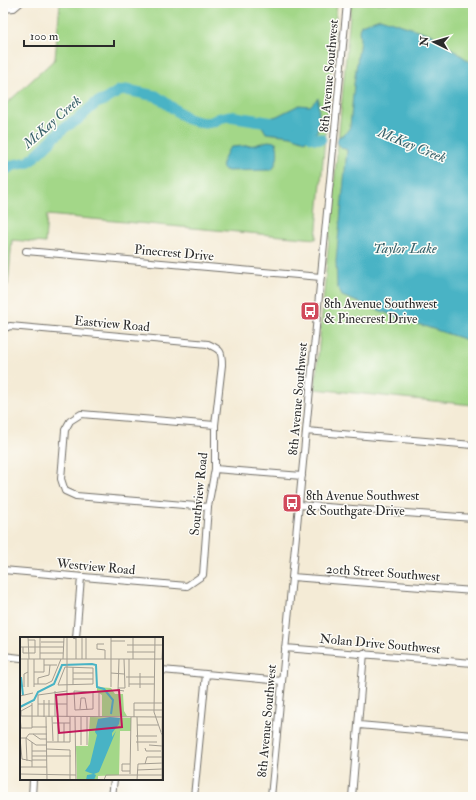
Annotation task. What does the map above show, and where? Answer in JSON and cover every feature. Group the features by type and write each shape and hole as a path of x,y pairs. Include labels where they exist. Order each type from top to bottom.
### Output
{"street":[{"name":"8th Avenue Southwest","path":"271,797 347,3"},
{"path":"3,9 9,9 19,5"},
{"name":"Pinecrest Drive","path":"26,250 321,277"},
{"name":"Eastview Road","path":"3,329 10,326 208,344 219,349"},
{"name":"Southview Road","path":"187,586 203,575 208,507 215,468 215,425 222,365 222,355 219,349"},
{"path":"208,507 76,496 64,491 61,483 65,430 70,421 81,414 215,425"},
{"path":"306,431 473,445"},
{"path":"215,468 302,476"},
{"path":"299,505 473,518"},
{"name":"Westview Road","path":"3,570 187,586"},
{"path":"76,637 81,577"},
{"name":"20th Street Southwest","path":"292,577 473,591"},
{"name":"Nolan Drive Southwest","path":"286,648 364,653 473,663"},
{"path":"352,797 364,653"},
{"path":"3,656 20,658"},
{"path":"163,670 282,681"},
{"path":"194,797 206,674"},
{"path":"359,724 473,735"},
{"path":"32,797 33,780"},
{"path":"112,797 114,780"}],"green space":[{"path":"60,3 337,3 316,239 47,215 45,243 12,240 8,285 3,285 3,103 6,104 55,59"},
{"name":"Taylor Lake","path":"351,3 473,3 473,405 315,389"}],"water":[{"name":"Taylor Lake","path":"380,18 433,35 473,64 473,342 399,318 342,296 337,286 336,261 347,150 342,148 337,143 338,137 345,134 350,127 360,40 359,30 361,25"},
{"path":"318,98 319,119 317,132 305,141 291,136 266,133 259,121 277,116 299,105 310,106"},
{"path":"268,141 276,142 277,149 277,160 272,170 228,171 223,169 222,163 228,150 232,147 255,145"}],"waterway":[{"name":"McKay Creek","path":"3,171 14,165 29,162 65,127 77,120 96,103 105,100 119,91 127,90 156,96 188,119 198,122 212,122 229,116 274,123"},
{"name":"McKay Creek","path":"298,130 314,138 321,139"}],"place":[{"name":"8th Avenue Southwest & Pinecrest Drive","path":"310,311"},
{"name":"8th Avenue Southwest & Southgate Drive","path":"292,503"}]}
